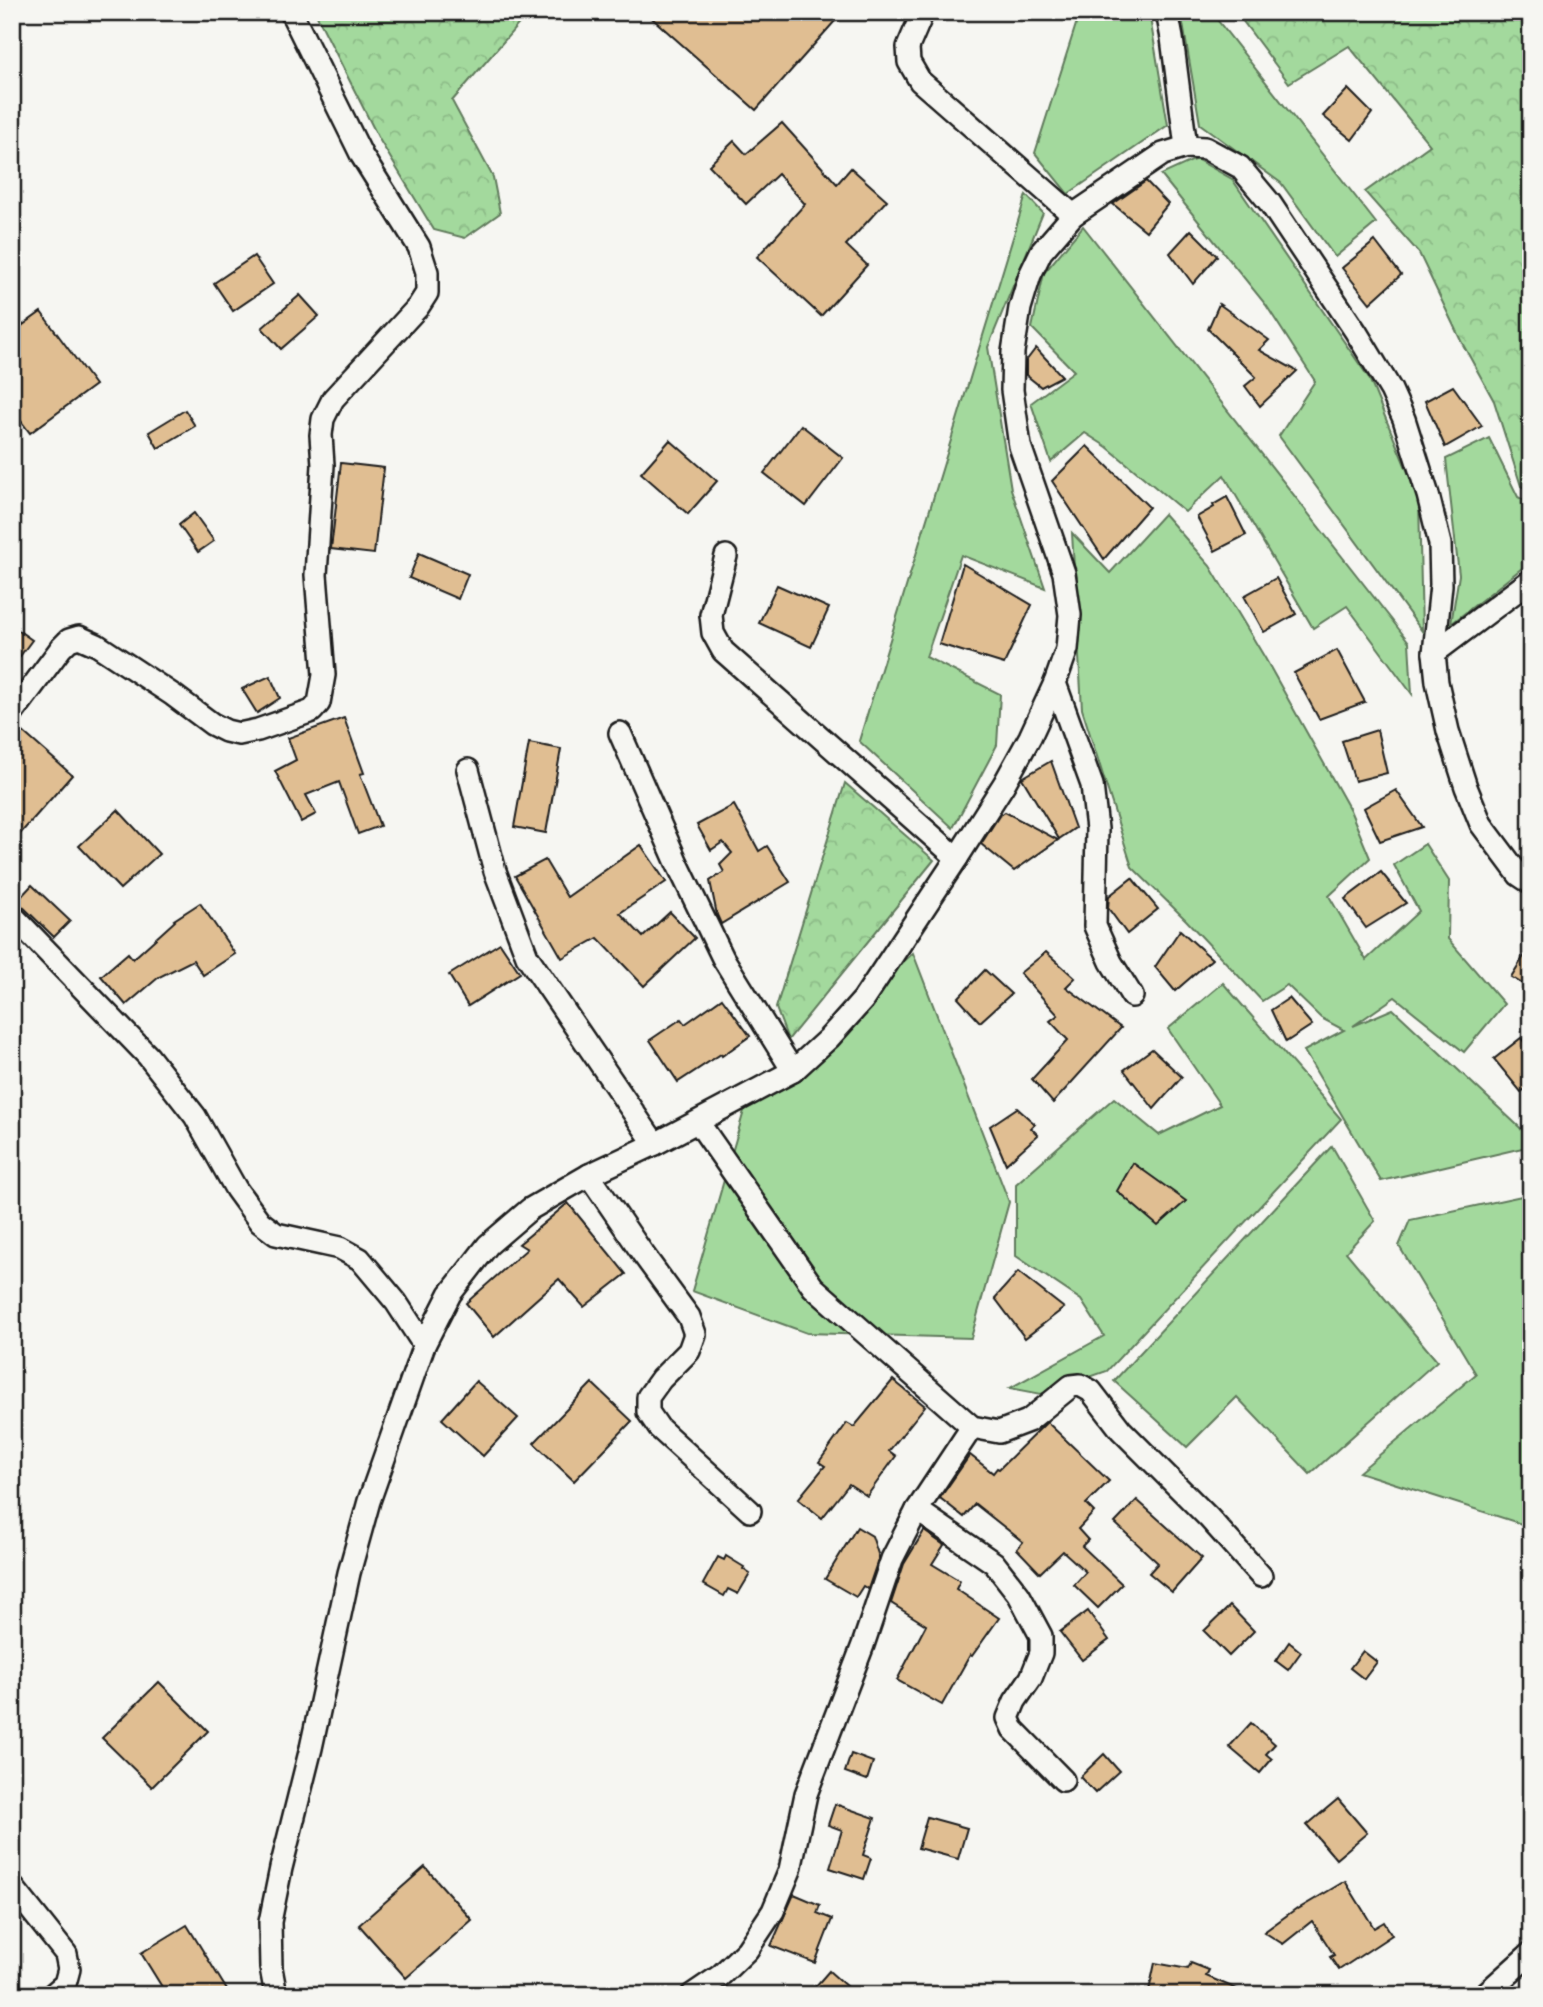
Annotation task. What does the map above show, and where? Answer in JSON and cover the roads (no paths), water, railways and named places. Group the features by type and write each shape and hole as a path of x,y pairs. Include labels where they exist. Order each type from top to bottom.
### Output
{"street":[{"path":"12,714 61,648 69,640 79,637 97,645 226,731 239,734 258,730 312,711 319,703 324,676 316,575 323,419 333,399 418,307 427,293 427,272 419,247 362,156 291,12"},
{"path":"923,12 908,47 909,62 920,81 1073,215"},
{"path":"1167,12 1186,147"},
{"path":"276,1995 271,1968 270,1922 281,1868 311,1748 349,1573 369,1501 424,1345 450,1294 488,1245 530,1209 589,1175 655,1144 793,1071 829,1038 863,1000 957,858 1024,749 1055,684 1068,649 1070,615 1064,573 1020,446 1012,390 1013,352 1020,308 1030,275 1041,252 1073,215 1163,154 1186,147 1205,148 1240,167 1270,203 1356,332 1391,390 1405,419 1429,495 1440,544 1441,585 1434,653 1448,731 1465,787 1481,824 1519,875 1531,883"},
{"path":"726,556 711,615 713,633 723,652 957,858"},
{"path":"1434,653 1531,580"},
{"path":"1055,684 1092,785 1097,829 1095,926 1111,962 1132,996"},
{"path":"620,733 677,863 723,958 793,1071"},
{"path":"468,770 495,871 527,956 655,1144"},
{"path":"12,915 148,1056 195,1116 236,1189 260,1222 276,1234 340,1248 360,1259 396,1302 424,1345"},
{"path":"698,1122 813,1287 972,1427 999,1432 1028,1422 1071,1386 1080,1385 1091,1391 1121,1430 1209,1518 1261,1576"},
{"path":"589,1175 689,1317 695,1335 689,1351 661,1379 648,1397 648,1412 659,1428 750,1511"},
{"path":"692,1995 720,1976 747,1950 773,1911 790,1870 806,1794 863,1645 892,1559 917,1510 972,1427"},
{"path":"917,1510 994,1563 1019,1595 1041,1636 1041,1653 1031,1678 1015,1701 1008,1718 1013,1729 1063,1780"},
{"path":"12,1886 66,1954 69,1969 65,1984 52,1995"},
{"path":"1484,1995 1531,1953"}]}
